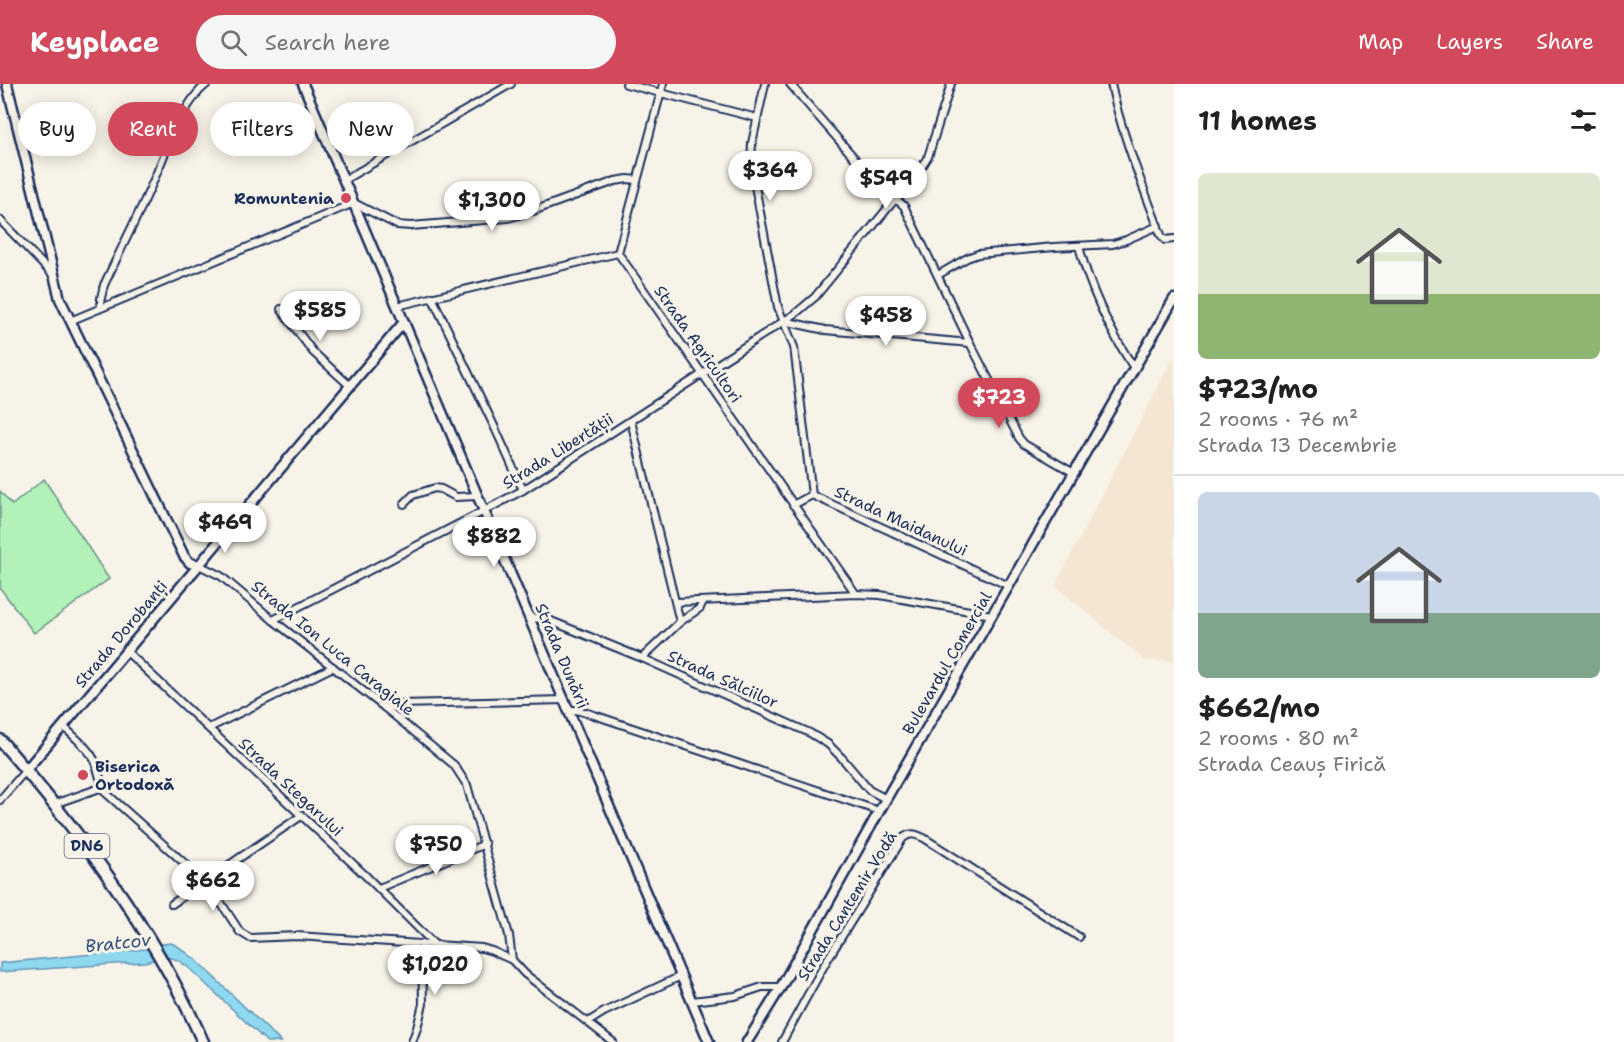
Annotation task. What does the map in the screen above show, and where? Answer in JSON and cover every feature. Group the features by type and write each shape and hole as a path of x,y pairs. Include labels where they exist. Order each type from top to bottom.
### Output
{"highway":[{"name":"DN6","path":"0,740 54,804 104,870 151,941 203,1042"}],"main road":[{"name":"Strada Ion Luca Caragiale","path":"7,84 60,299 184,556 190,563 199,565"},
{"name":"Strada Dunării","path":"303,84 709,1042"},
{"name":"Bulevardul Comercial","path":"747,1042 781,987 879,811 1174,299"},
{"name":"Strada Dorobanți","path":"26,770 404,321"}],"street":[{"path":"101,307 104,285 152,185 184,111 198,87 207,84"},
{"path":"344,180 511,84"},
{"path":"626,84 757,118"},
{"path":"397,306 618,254 663,84"},
{"name":"Strada Maidanului","path":"765,84 752,143 751,165 778,307 794,347 812,495 1009,586"},
{"path":"790,84 884,192 904,206 1019,438 1024,444 1074,473"},
{"name":"Strada Libertății","path":"273,620 523,489 703,375 784,321 815,297 923,165 928,157 951,84"},
{"path":"1111,84 1117,111 1158,226 1165,240 1174,239"},
{"path":"70,321 354,203 397,225 434,225 508,218 615,181 637,180"},
{"path":"0,220 54,276"},
{"path":"938,275 978,254 1113,244 1158,226"},
{"path":"1079,246 1089,279 1134,368"},
{"name":"Strada Agricultori","path":"618,254 856,594"},
{"path":"432,297 523,489"},
{"path":"281,309 313,352 349,385"},
{"path":"784,321 806,327 970,343"},
{"path":"631,421 680,622"},
{"path":"404,504 414,495 435,488 456,497 477,496"},
{"path":"793,505 812,495"},
{"name":"Strada Ion Luca Caragiale","path":"199,565 221,576 454,765 468,785 509,935 512,960"},
{"path":"676,602 856,594 880,595 992,615"},
{"path":"642,658 680,622 700,608 703,601"},
{"name":"Strada Sălciilor","path":"529,617 551,621 642,658 810,733 828,744 869,790 886,799"},
{"name":"Strada Stegarului","path":"125,650 379,888 436,946"},
{"path":"209,729 333,667"},
{"path":"385,708 400,704 565,700"},
{"path":"569,710 591,714 879,811"},
{"path":"63,726 94,759 106,793 205,882 217,896 240,932 250,938 297,936 482,948 512,960 525,975 613,1042"},
{"name":"Strada Dorobanți","path":"0,800 26,770"},
{"path":"54,804 103,787"},
{"path":"172,904 301,816"},
{"name":"Strada Cantemir Vodă","path":"782,1042 827,960 903,838 909,834 924,838 1079,937"},
{"path":"379,888 484,844"},
{"path":"412,1042 423,1004 422,945"},
{"path":"588,1022 604,1012 681,976"},
{"path":"692,1001 735,996 762,987 781,987"}],"shaded area":[{"path":"1174,356 1174,661 1144,660 1055,586"}],"green space":[{"path":"44,479 109,579 34,633 0,588 0,491 12,505"}],"water":[{"path":"171,943 196,960 281,1042 267,1042 190,969 173,958 0,972 0,963 146,949"}],"place":[{"name":"Romuntenia","path":"346,198"},
{"name":"Biserica Ortodoxă","path":"83,775"}],"water label":[{"name":"Bratcov","path":"118,943"}]}
